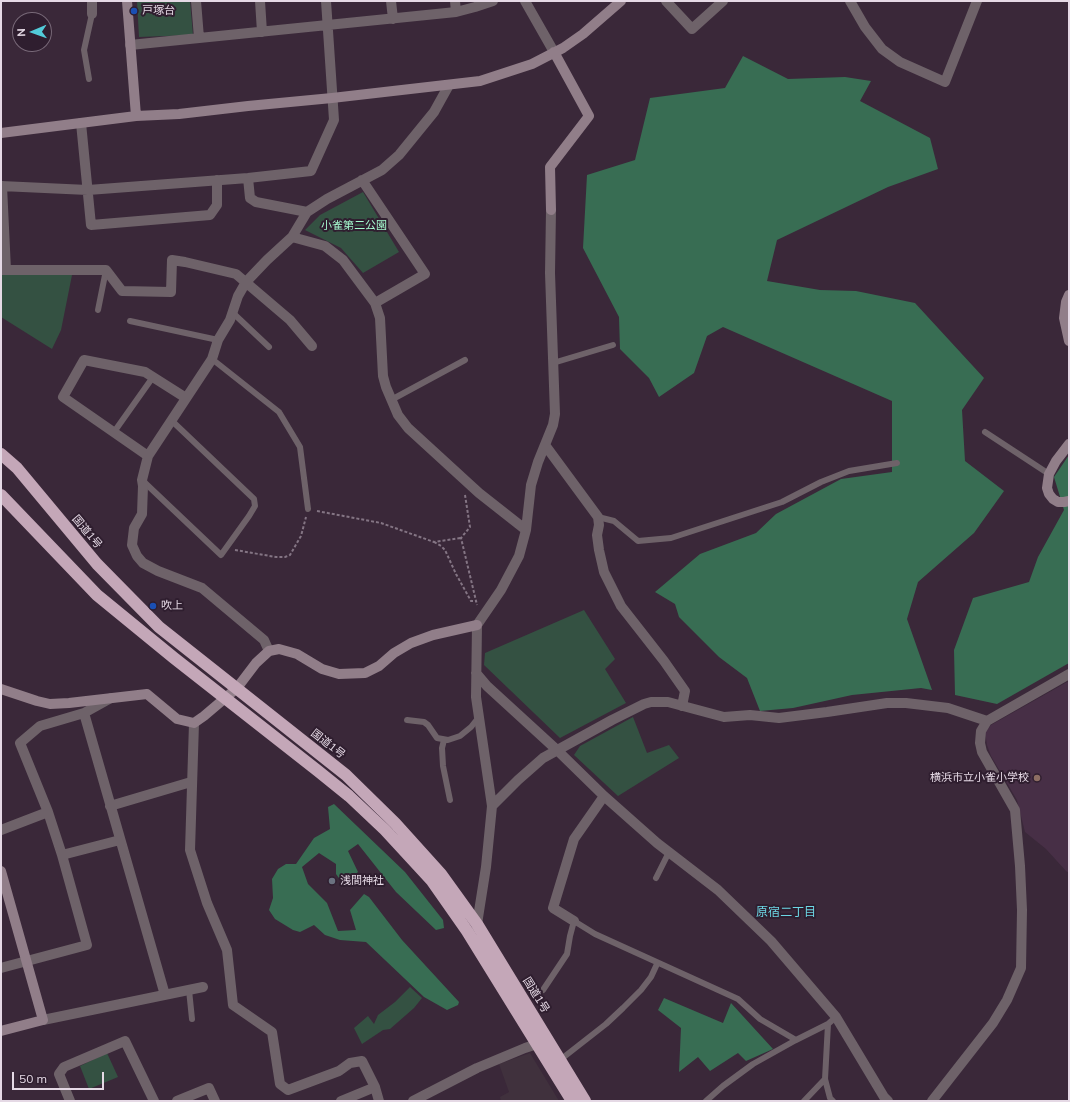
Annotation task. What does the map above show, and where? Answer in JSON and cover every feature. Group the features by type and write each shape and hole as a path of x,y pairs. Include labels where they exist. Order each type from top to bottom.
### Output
{"highway":[{"name":"国道1号","path":"1,454 17,468 97,564 159,627 346,775 395,823 441,874 477,924 542,1041 572,1101"},
{"name":"国道1号","path":"1,495 97,595 349,796 385,830 432,881 542,1041 560,1060 585,1101"}],"street":[{"path":"92,1 92,14"},
{"path":"127,1 136,116"},
{"path":"196,1 199,38"},
{"path":"260,1 262,32"},
{"path":"312,346 290,320 236,274 172,260 171,292 122,291 106,270 3,270 2,186 88,190 248,178 311,171 334,120 326,1"},
{"path":"391,1 393,19"},
{"path":"455,1 456,12"},
{"path":"130,45 456,12 475,8 493,1"},
{"path":"477,924 486,867 492,806 476,697 479,622 501,590 519,556 526,530 531,485 538,462 553,425 555,414 550,273 550,167 589,116 525,1"},
{"path":"1,133 136,116 179,114 480,81 532,64 563,48 583,34 621,1"},
{"path":"666,1 692,29 723,1"},
{"path":"850,1 864,27 882,49 900,62 945,82 977,1"},
{"path":"269,650 264,640 202,588 158,571 143,563 137,556 132,544 134,528 142,514 142,483 148,456 212,359 218,340 230,320 238,296 246,282 292,237 306,212 382,170 399,155 434,112 449,85"},
{"path":"81,123 91,225 210,216 217,205 217,180"},
{"path":"248,178 250,198 256,202 306,212"},
{"path":"362,180 425,274 375,303"},
{"path":"292,237 324,246 343,260 375,303 382,328 383,376 398,415 408,428 472,486 526,530"},
{"path":"1069,295 1066,302 1064,318 1069,341"},
{"path":"148,456 63,396 84,360 145,372 186,398"},
{"path":"1069,444 1056,460 1049,474 1047,488 1049,494 1058,502 1069,501"},
{"path":"546,445 598,517 599,550 604,572 621,606 664,661 685,691 682,706"},
{"path":"1,689 50,704 147,694 176,719 194,723 237,688 256,662 269,650 279,649 297,654 322,669 339,674 365,673 380,666 394,652 411,643 479,622"},
{"path":"476,673 487,686 558,751 604,796 669,852 718,890 771,941 836,1017 884,1097 888,1101"},
{"path":"932,1101 993,1023 1021,968 1022,910 1015,810 982,752 980,736 982,728 987,721 1069,674"},
{"path":"1,968 87,945 62,855 48,812 20,743 40,726 84,714 112,698"},
{"path":"492,806 518,780 544,758 644,704 660,702 724,717 750,715 779,718 887,703 906,703 948,708 987,721"},
{"path":"84,714 165,995"},
{"path":"194,723 190,850 207,903 227,950 233,1006 272,1032 280,1084 288,1090 339,1071 350,1063 362,1061 375,1087 379,1101"},
{"path":"110,806 191,782"},
{"path":"574,921 553,908 574,839 604,796"},
{"path":"1,830 48,812"},
{"path":"62,855 120,840"},
{"path":"1,871 43,1020"},
{"path":"1,1031 43,1020 203,987"},
{"path":"70,1101 59,1074 64,1067 125,1041 154,1101"},
{"path":"413,1101 477,1068 542,1041"},
{"path":"342,1101 375,1087"},
{"path":"177,1101 210,1088 215,1101"}],"lane":[{"path":"89,79 84,50 92,14"},
{"path":"98,310 106,270"},
{"path":"233,313 269,347"},
{"path":"130,321 218,340"},
{"path":"553,363 613,345"},
{"path":"212,359 279,412 300,446 308,509"},
{"path":"391,400 464,360"},
{"path":"114,432 153,377"},
{"path":"142,483 220,555 255,506 254,499 171,420"},
{"path":"985,432 1049,474"},
{"path":"598,517 614,521 638,542 671,538 782,502 821,482 849,471 897,463"},
{"path":"407,720 424,722 428,725 437,738 448,740 460,736 471,727 479,717"},
{"path":"444,740 442,748 443,766 450,800"},
{"path":"656,878 669,852"},
{"path":"543,990 567,954 574,921 595,934 658,964 738,999 760,1019 796,1040"},
{"path":"560,1060 606,1024 623,1008 641,990 651,977 658,964"},
{"path":"189,990 192,1019"},
{"path":"706,1101 723,1086 753,1064 828,1024 836,1017"},
{"path":"828,1024 825,1079 830,1098 833,1101"},
{"path":"804,1101 825,1079"}],"path":[{"path":"434,542 461,538 470,527 465,496 472,486"},
{"path":"225,548 276,558 290,555 301,536 308,509 381,523 434,542 441,546 445,550 471,601 476,601"},
{"path":"461,538 476,601 479,622"}],"shaded area":[{"name":"横浜市立小雀小学校","path":"1069,681 1069,873 1046,849 1025,832 1017,800 991,756 987,745 985,732 991,725"},
{"path":"530,1053 559,1101 501,1101 500,1097 509,1092 499,1064"}],"green space":[{"path":"137,1 190,1 193,35 139,37"},
{"path":"743,56 788,79 845,77 871,81 860,101 930,138 938,169 888,187 777,240 767,281 820,290 856,291 915,303 984,378 962,410 965,461 1004,491 974,533 918,582 907,619 932,690 921,688 852,695 793,708 760,711 747,678 719,657 679,617 675,604 655,592 700,554 756,533 776,514 841,479 892,472 892,401 723,327 707,336 694,373 659,397 649,378 620,349 619,317 583,248 587,175 635,160 650,98 725,88"},
{"name":"小雀第二公園","path":"363,192 399,252 363,273 341,248 305,230 320,215"},
{"path":"1,275 72,275 61,330 52,349 1,317"},
{"path":"1069,455 1069,663 997,704 955,695 954,650 973,598 1029,582 1038,557 1064,510 1054,477"},
{"path":"584,610 615,659 605,669 626,703 560,738 484,665 485,653"},
{"path":"633,717 647,753 669,745 679,758 618,796 574,755 580,746"},
{"path":"334,804 405,872 443,920 444,928 436,930 396,892 358,844 348,851 358,872 348,881 341,881 336,874 336,864 319,853 302,867 308,884 327,903 338,931 356,930 350,910 364,894 369,897 402,940 459,1002 458,1005 447,1010 424,997 366,942 340,940 325,935 314,925 300,932 293,930 275,919 269,910 273,898 272,879 278,869 286,864 296,864 314,838 330,829 328,807"},
{"path":"410,987 422,998 414,1008 390,1029 383,1030 362,1044 354,1028 368,1016 374,1024 378,1015 395,1002"},
{"path":"664,998 723,1023 731,1003 773,1049 746,1061 738,1053 710,1071 698,1057 679,1072 681,1028 658,1010"},
{"path":"107,1053 118,1077 89,1089 80,1066"}],"place":[{"name":"戸塚台","path":"134,11"},
{"name":"吹上","path":"153,606"},
{"name":"横浜市立小雀小学校","path":"1037,778"},
{"name":"浅間神社","path":"332,881"}],"district":[{"name":"原宿二丁目","path":"786,912"}]}
